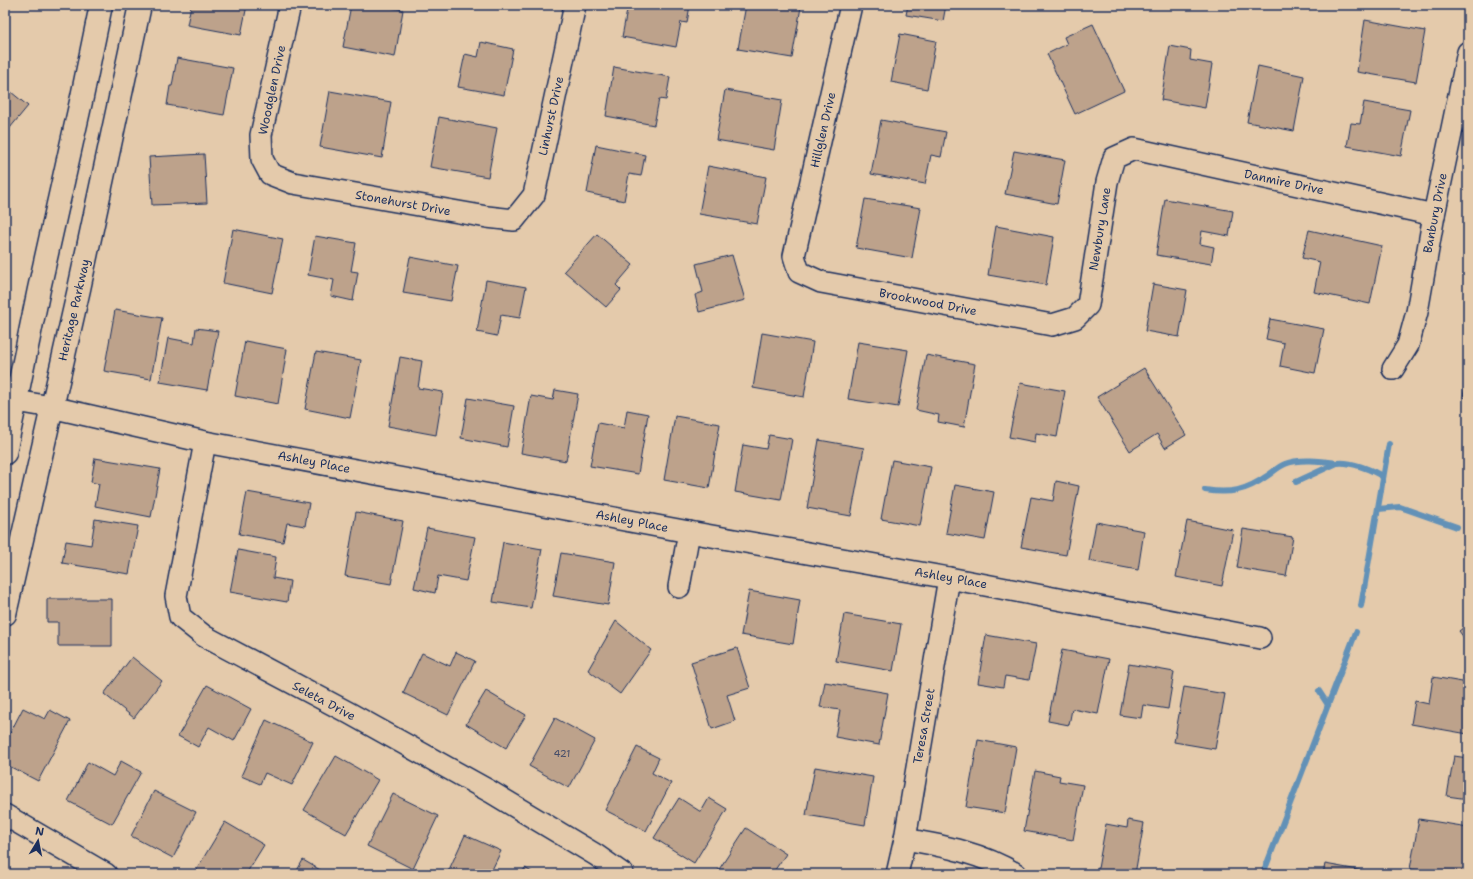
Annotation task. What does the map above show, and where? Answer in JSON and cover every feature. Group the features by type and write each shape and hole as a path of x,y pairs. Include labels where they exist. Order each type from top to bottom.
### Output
{"main road":[{"path":"5,453 11,401 39,289 82,98 101,5"},
{"name":"Heritage Parkway","path":"5,614 80,282 140,5"}],"street":[{"name":"Woodglen Drive","path":"290,5 261,135 262,159 270,174 293,183"},
{"name":"Linhurst Drive","path":"514,220 534,195 575,5"},
{"name":"Hillglen Drive","path":"794,256 852,5"},
{"name":"Banbury Drive","path":"1393,369 1408,345 1417,312 1434,216 1468,52"},
{"name":"Danmire Drive","path":"1134,150 1434,216"},
{"name":"Newbury Lane","path":"1075,318 1088,305 1107,182 1114,158 1134,150"},
{"name":"Stonehurst Drive","path":"293,183 487,218 514,220"},
{"name":"Brookwood Drive","path":"794,256 799,272 822,282 1052,326 1075,318"},
{"name":"Ashley Place","path":"11,401 51,407 206,442 689,532 949,578 1260,638"},
{"name":"Seleta Drive","path":"206,442 176,596 180,617 204,636 349,713 491,792 596,855 623,874"},
{"path":"679,588 689,532"},
{"name":"Teresa Street","path":"897,874 905,839 949,578"},
{"path":"5,815 106,874"},
{"path":"905,839 969,853 1000,864 1016,874"}],"building":[{"path":"191,5 247,5 241,35 187,25"},
{"path":"351,5 380,5 403,10 395,57 343,47"},
{"path":"628,5 690,5 687,23 681,22 676,47 622,37"},
{"path":"746,5 789,5 801,7 792,58 738,49"},
{"path":"908,5 946,5 943,21 906,15"},
{"path":"1365,20 1425,31 1416,82 1357,72"},
{"path":"1093,24 1124,91 1075,114 1047,54 1067,44 1064,37"},
{"path":"900,34 936,41 927,89 891,82"},
{"path":"481,42 513,49 504,95 458,87 465,54 478,57"},
{"path":"1170,46 1191,50 1190,60 1212,64 1205,108 1161,100"},
{"path":"177,58 233,68 224,115 167,105"},
{"path":"1258,66 1304,76 1294,131 1247,122"},
{"path":"614,67 670,77 666,100 659,99 654,125 606,116"},
{"path":"5,87 28,106 5,134"},
{"path":"725,90 782,100 774,150 716,140"},
{"path":"330,91 391,102 382,158 320,147"},
{"path":"1364,102 1410,110 1401,156 1347,146 1351,123 1360,124"},
{"path":"439,117 497,128 488,177 430,167"},
{"path":"881,120 946,132 941,157 931,155 925,184 871,174"},
{"path":"596,145 645,155 641,176 629,174 624,201 587,193"},
{"path":"1014,151 1065,160 1057,204 1005,194"},
{"path":"204,154 207,203 152,205 149,157"},
{"path":"708,166 766,177 757,224 699,214"},
{"path":"865,199 921,208 912,258 856,248"},
{"path":"1165,199 1233,211 1229,236 1202,231 1200,244 1214,247 1211,264 1156,255"},
{"path":"996,226 1054,237 1046,285 988,275"},
{"path":"233,229 283,239 272,293 223,283"},
{"path":"1309,230 1382,246 1370,304 1314,292 1320,262 1302,258"},
{"path":"597,234 633,265 616,285 621,290 606,307 564,271"},
{"path":"315,236 356,243 351,271 358,272 353,301 331,296 334,280 308,275"},
{"path":"732,255 745,300 699,312 695,295 703,292 696,264"},
{"path":"410,257 458,266 451,301 403,293"},
{"path":"486,280 526,287 520,318 501,315 497,336 477,332"},
{"path":"1153,284 1187,290 1179,337 1145,331"},
{"path":"115,310 162,318 151,379 104,371"},
{"path":"1270,319 1324,329 1315,373 1280,366 1284,343 1266,339"},
{"path":"196,328 218,331 207,390 160,382 168,338 194,343"},
{"path":"762,333 813,342 804,397 753,388"},
{"path":"245,341 287,349 278,404 235,396"},
{"path":"858,342 908,350 898,407 848,399"},
{"path":"316,352 361,360 350,418 305,409"},
{"path":"926,355 975,364 964,427 938,422 939,415 916,410"},
{"path":"400,357 422,361 418,388 443,392 436,435 388,426"},
{"path":"1144,368 1186,435 1165,448 1157,434 1130,451 1097,397"},
{"path":"1468,368 1468,398 1463,397"},
{"path":"1020,383 1065,391 1057,437 1036,433 1035,442 1009,437"},
{"path":"555,390 578,394 566,461 521,453 531,396 553,400"},
{"path":"468,398 514,406 507,447 461,438"},
{"path":"627,410 648,414 638,474 590,466 598,423 624,428"},
{"path":"675,416 720,424 709,488 664,480"},
{"path":"769,435 792,439 781,500 735,492 743,445 766,449"},
{"path":"819,440 864,448 851,516 807,508"},
{"path":"95,458 160,469 151,517 95,506 99,484 91,482"},
{"path":"892,460 931,467 920,526 881,519"},
{"path":"1056,481 1079,486 1066,555 1021,547 1031,497 1053,501"},
{"path":"955,485 994,492 985,540 946,533"},
{"path":"247,492 309,503 305,526 287,523 283,542 239,534"},
{"path":"356,512 403,521 391,584 345,576"},
{"path":"95,519 138,526 129,574 62,563 66,541 91,545"},
{"path":"1187,521 1233,530 1222,586 1176,577"},
{"path":"1096,522 1144,531 1138,570 1089,561"},
{"path":"427,528 475,537 466,581 438,576 435,593 414,588"},
{"path":"1243,529 1293,537 1286,576 1237,568"},
{"path":"503,542 542,549 531,608 493,602"},
{"path":"238,550 276,557 273,578 290,581 287,602 230,592"},
{"path":"561,553 615,562 608,605 553,596"},
{"path":"749,591 800,600 793,644 741,635"},
{"path":"47,599 112,599 112,646 58,646 58,622 47,622"},
{"path":"844,614 901,624 893,671 836,661"},
{"path":"616,621 651,650 620,694 588,670"},
{"path":"1468,624 1468,643 1459,631"},
{"path":"986,635 1036,644 1029,680 1005,676 1003,687 978,683"},
{"path":"737,648 750,688 727,695 735,721 712,729 691,662"},
{"path":"1062,650 1109,659 1098,714 1072,709 1069,725 1048,721"},
{"path":"456,652 475,661 448,715 403,693 422,653 450,666"},
{"path":"132,657 162,681 134,718 104,694"},
{"path":"1129,664 1174,672 1168,709 1143,705 1141,718 1120,715"},
{"path":"1433,677 1468,683 1468,734 1411,724 1415,701 1429,704"},
{"path":"825,682 888,693 879,745 835,737 840,710 820,707"},
{"path":"207,685 251,709 234,741 209,727 198,747 178,736"},
{"path":"1184,687 1225,694 1215,749 1174,742"},
{"path":"486,691 526,715 506,748 466,724"},
{"path":"23,708 45,719 50,710 70,721 38,781 5,764 5,743"},
{"path":"555,718 595,740 569,788 529,766"},
{"path":"266,720 313,742 292,785 265,773 260,784 241,776"},
{"path":"978,740 1016,747 1005,813 966,807"},
{"path":"637,747 659,758 652,773 671,783 646,831 605,810"},
{"path":"336,756 378,780 346,834 304,810"},
{"path":"1454,756 1468,758 1468,799 1447,796"},
{"path":"121,761 141,772 112,824 68,801 88,762 113,776"},
{"path":"815,767 873,777 865,825 806,815"},
{"path":"1035,771 1060,776 1059,781 1083,785 1073,840 1024,831"},
{"path":"154,791 196,812 173,858 131,836"},
{"path":"393,794 438,816 413,869 367,846"},
{"path":"679,798 701,812 709,798 727,809 694,863 654,838"},
{"path":"1419,819 1468,827 1468,874 1438,874 1410,869"},
{"path":"1128,820 1144,823 1135,874 1097,874 1106,824 1127,828"},
{"path":"225,822 264,845 246,874 199,874 195,872"},
{"path":"746,828 786,854 772,874 716,874"},
{"path":"465,835 501,851 490,874 447,874"},
{"path":"303,860 322,871 321,874 295,874"},
{"path":"1325,864 1364,871 1364,874 1323,874"},
{"path":"5,867 11,870 8,874 5,874"},
{"path":"525,868 535,874 521,874"}],"waterway":[{"path":"1361,606 1389,444"},
{"path":"1205,490 1222,492 1245,488 1259,481 1282,465 1291,462 1311,460 1337,463"},
{"path":"1296,482 1337,463 1348,463 1383,477"},
{"path":"1378,509 1400,507 1457,527"},
{"path":"1263,874 1356,632"},
{"path":"1319,691 1328,705"}]}
